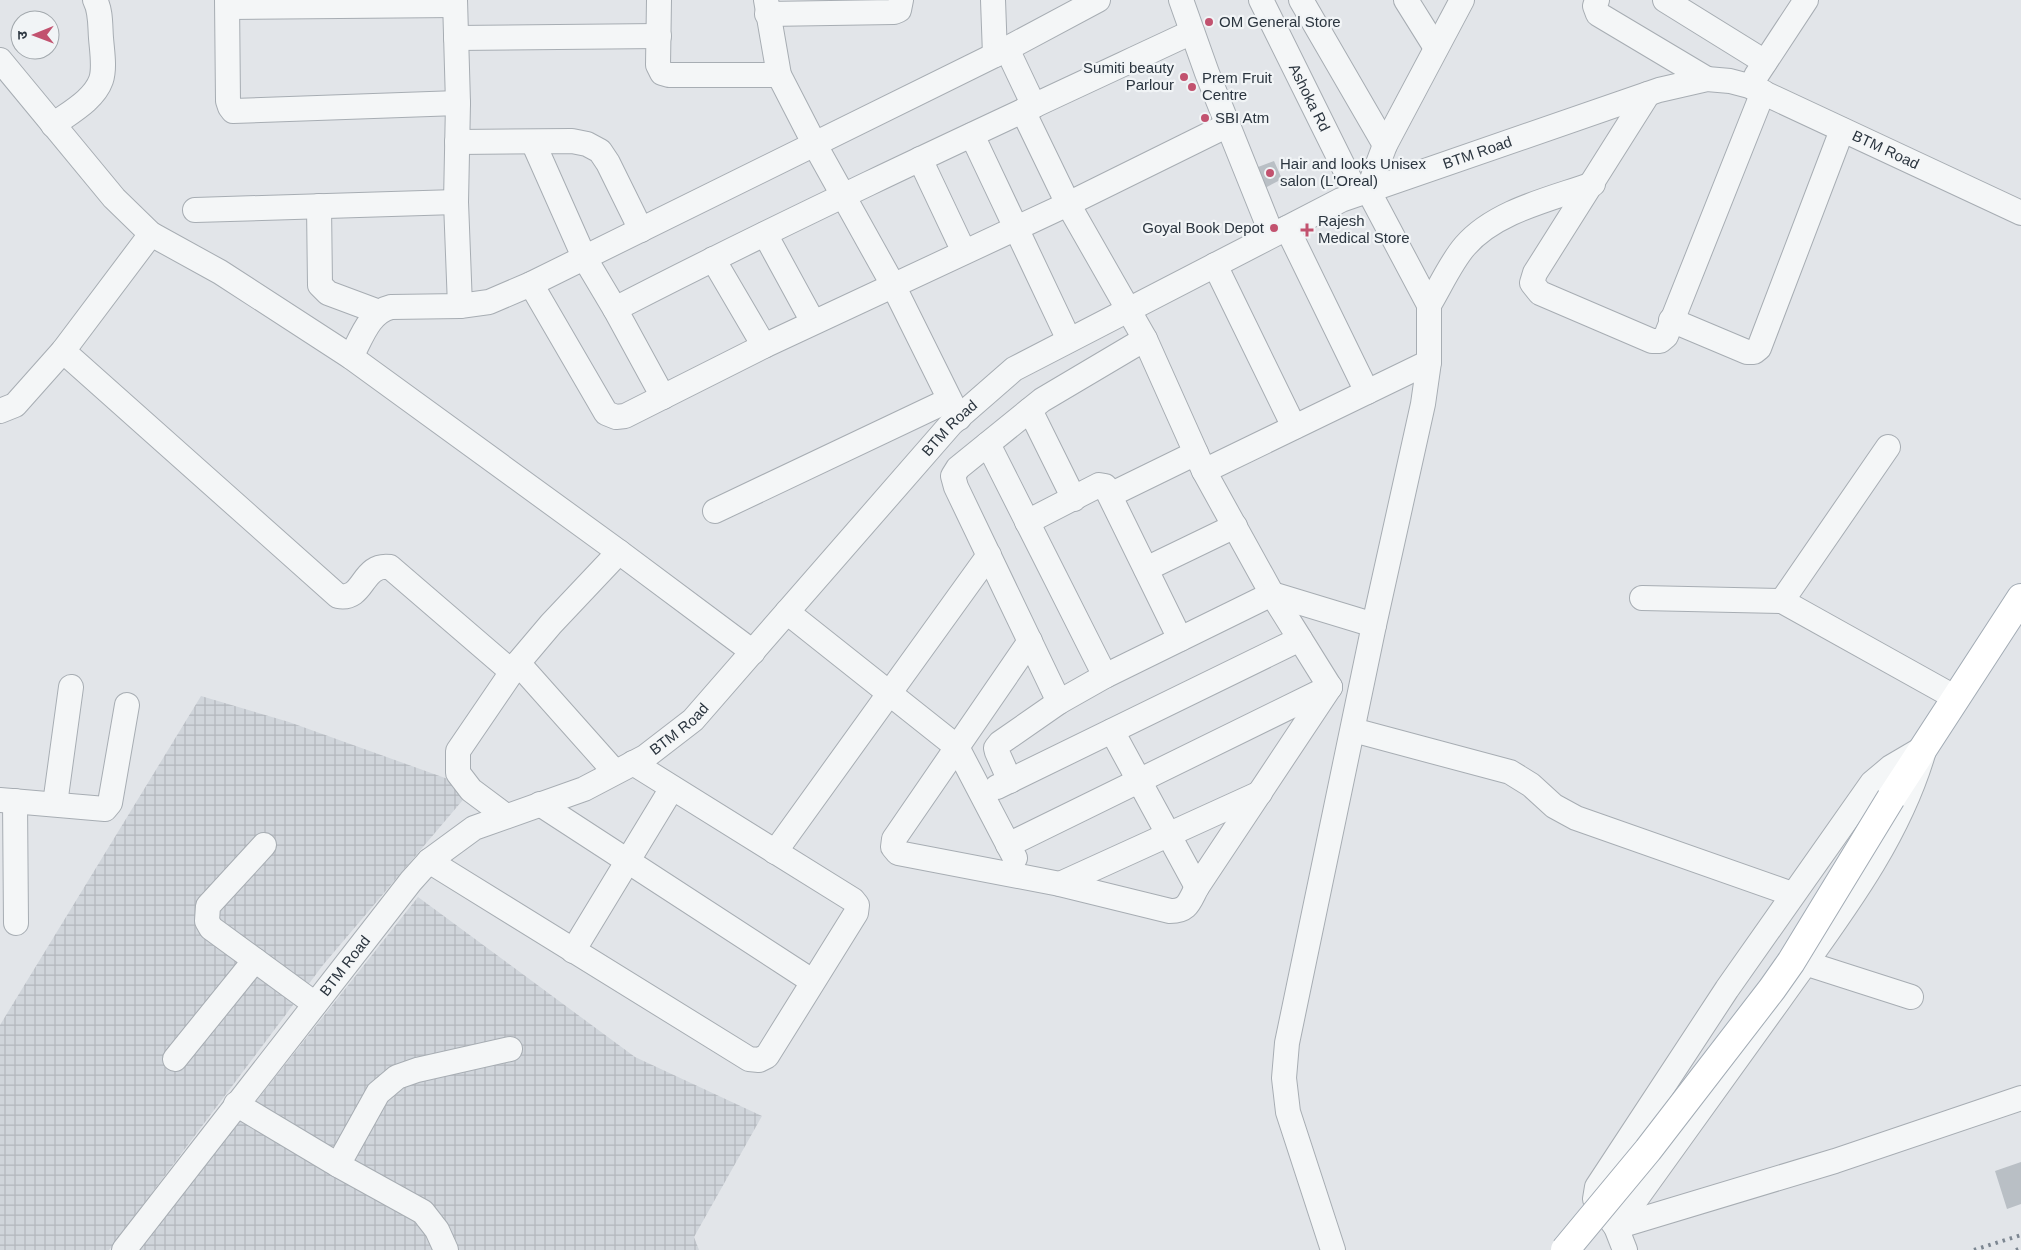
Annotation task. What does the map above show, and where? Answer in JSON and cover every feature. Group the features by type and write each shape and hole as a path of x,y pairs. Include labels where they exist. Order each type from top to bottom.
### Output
{"main road":[{"path":"1565,1250 1648,1150 1791,962 1891,798 2021,598"}],"street":[{"path":"53,125 86,100 96,90 101,79 100,12 95,0"},
{"path":"659,0 658,65 662,73 669,76 779,75"},
{"path":"716,511 954,409 893,285 815,145 779,75 766,7 894,12 899,10 901,0"},
{"path":"993,0 1001,52 1028,108 1068,204 1144,340 1200,462 1272,594 1330,687"},
{"path":"351,357 374,316 379,312 391,307 460,306 490,302 531,284 815,145 1001,52 1098,0"},
{"path":"1181,0 1228,125 1279,231 1367,392"},
{"name":"Ashoka Rd","path":"1261,0 1362,192 1429,305"},
{"path":"1301,0 1385,145"},
{"path":"1406,0 1436,48"},
{"path":"1362,192 1462,0"},
{"path":"1597,0 1595,6 1598,14 1707,79"},
{"path":"1665,0 1765,62"},
{"path":"1648,94 1593,184 1534,273 1532,283 1534,288 1540,293 1652,341 1660,341 1666,336 1765,62 1806,0"},
{"path":"458,103 234,111 230,107 228,100 228,4 454,2 458,103 456,202 460,306"},
{"path":"615,309 844,195 1192,32"},
{"path":"456,38 659,36"},
{"path":"0,60 114,198 152,234 220,272 351,357 753,652"},
{"name":"BTM Road","path":"124,1250 236,1104 411,881 429,861 474,828 584,789 645,757 693,720 787,612 954,409 1014,369 1341,200 1648,94 1707,79 1730,81 1756,89 2021,213"},
{"path":"531,284 606,412 616,417 625,416 813,322 1068,204 1228,125"},
{"path":"1672,320 1747,352 1754,352 1759,348 1842,130"},
{"path":"972,135 1069,340"},
{"path":"457,142 572,141 587,144 600,151 608,163 641,230"},
{"path":"534,142 584,257 663,397"},
{"path":"920,159 964,252"},
{"path":"1333,1250 1288,1112 1284,1078 1287,1043 1361,694 1374,624 1423,404 1429,362 1429,305 1464,247 1484,227 1506,216 1593,184"},
{"path":"195,210 456,202"},
{"path":"319,206 320,286 328,293 379,312"},
{"path":"0,411 15,405 63,351 152,234"},
{"path":"765,234 813,322"},
{"path":"713,259 764,346"},
{"path":"1215,265 1294,427"},
{"path":"1059,702 956,487 954,476 958,468 1042,400 1144,340"},
{"path":"63,351 338,596 344,598 353,595 374,569 380,566 390,567 515,667 624,768 672,788 853,900 857,905 856,913 812,980 767,1056 759,1060 749,1059 429,861"},
{"path":"1110,495 1294,427 1429,362"},
{"path":"1030,410 1074,499"},
{"path":"988,444 1105,676"},
{"path":"1782,601 1888,447"},
{"path":"1027,522 1099,485 1105,486 1180,639"},
{"path":"1146,569 1235,526"},
{"path":"506,816 472,790 458,773 458,751 515,667 550,624 619,552"},
{"path":"775,852 989,555"},
{"path":"1010,781 997,752 997,746 1059,702 1105,676 1272,594 1374,624"},
{"path":"1642,598 1782,601 1956,698"},
{"path":"787,612 957,747 1025,877"},
{"path":"982,795 1300,639"},
{"path":"1030,641 894,839 893,847 898,853 1060,884 1170,911 1181,911 1187,906 1197,887 1330,687"},
{"path":"55,804 71,687"},
{"path":"1008,845 1330,687 1361,694"},
{"path":"16,924 8,800 105,809 110,803 127,705"},
{"path":"1353,730 1510,772 1530,785 1554,806 1576,818 1792,894"},
{"path":"1112,731 1197,887"},
{"path":"1625,1250 1616,1227 1595,1199 1597,1186 1727,989 1792,894 1872,783 1891,767 1925,747"},
{"path":"1616,1227 1848,903 1883,845 1903,807 1925,747"},
{"path":"573,951 672,788"},
{"path":"1060,884 1260,793"},
{"path":"540,804 812,980"},
{"path":"264,844 208,906 207,921 212,928 315,1004"},
{"path":"174,1059 255,960"},
{"path":"1806,963 1911,997"},
{"path":"338,1165 378,1093 397,1077 417,1070 510,1049"},
{"path":"1616,1227 1835,1161 2021,1098"},
{"path":"236,1104 338,1165 423,1212 437,1230 446,1250"}],"shaded area":[{"path":"201,696 289,722 473,788 323,965 109,1250 0,1250 0,1025"},
{"path":"418,897 635,1057 762,1116 694,1237 699,1250 138,1250"}],"building":[{"name":"Hair and looks Unisex salon (L'Oreal)","path":"1274,161 1282,179 1265,188 1258,167"},
{"path":"2021,1162 2021,1204 2007,1209 1995,1171"}],"railway":[{"path":"1974,1250 2021,1235"},
{"path":"2016,1250 2021,1248"}],"place":[{"name":"OM General Store","path":"1209,22"},
{"name":"Sumiti beauty Parlour","path":"1184,77"},
{"name":"Prem Fruit Centre","path":"1192,87"},
{"name":"SBI Atm","path":"1205,118"},
{"name":"Hair and looks Unisex salon (L'Oreal)","path":"1270,173"},
{"name":"Goyal Book Depot","path":"1274,228"},
{"name":"Rajesh Medical Store","path":"1307,230"}]}
